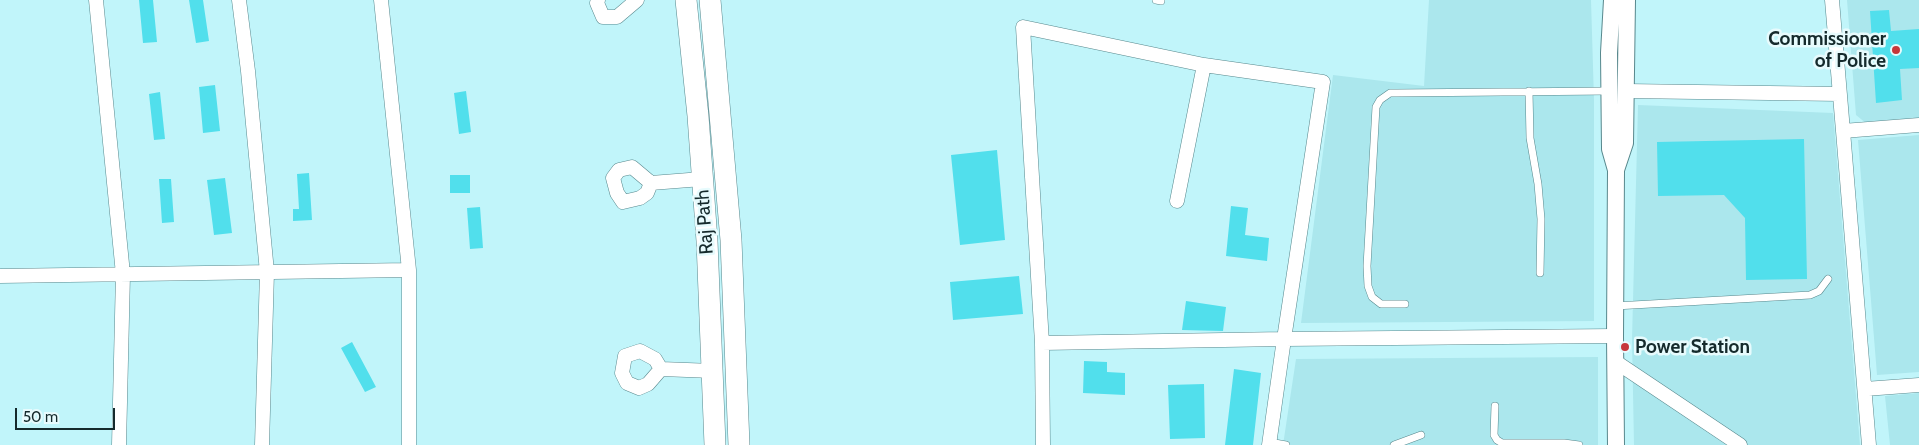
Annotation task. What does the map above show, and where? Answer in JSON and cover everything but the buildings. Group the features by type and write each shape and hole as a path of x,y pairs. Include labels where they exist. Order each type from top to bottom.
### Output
{"main road":[{"name":"Raj Path","path":"686,0 707,241 716,445"},
{"name":"Raj Path","path":"710,0 731,240 739,445"}],"street":[{"path":"96,0 123,274 119,445"},
{"path":"239,0 248,71 267,272 262,445"},
{"path":"381,0 409,270 408,445"},
{"path":"598,0 597,3 603,17 617,17 637,0"},
{"path":"1612,0 1609,91 1610,149 1616,170 1616,445"},
{"path":"1616,170 1626,144 1627,0"},
{"path":"1832,0 1869,445"},
{"path":"1044,445 1042,343 1023,27 1204,65 1323,82 1269,444"},
{"path":"1177,201 1204,65"},
{"path":"1609,91 1618,97 1626,91 1840,94"},
{"path":"1843,131 1919,125"},
{"path":"651,183 702,179"},
{"path":"0,276 409,270"},
{"path":"1042,343 1615,336"},
{"path":"1616,362 1740,445"},
{"path":"661,369 713,371"},
{"path":"1865,389 1919,385"}],"lane":[{"path":"1529,91 1530,138 1538,184 1541,220 1540,274"},
{"path":"1406,304 1381,304 1372,297 1368,286 1367,266 1376,107 1380,100 1390,93 1397,92 1609,91"},
{"path":"1615,306 1804,296 1819,292 1828,279"},
{"path":"1495,406 1494,435 1496,440 1502,443 1564,443 1579,445"},
{"path":"1394,445 1421,435"},
{"path":"1269,444 1286,445"}],"shaded area":[{"path":"1429,0 1591,0 1594,100 1594,321 1301,323 1333,75 1424,86"},
{"path":"1847,0 1919,0 1919,120 1867,124 1856,115"},
{"path":"1638,105 1833,113 1860,445 1634,445 1632,340"},
{"path":"1919,135 1919,372 1877,375 1858,140"},
{"path":"1598,357 1598,445 1283,445 1296,359"},
{"path":"1919,393 1919,445 1890,445 1885,396"}],"place":[{"name":"Commissioner of Police","path":"1896,50"},
{"name":"Power Station","path":"1625,347"}]}
